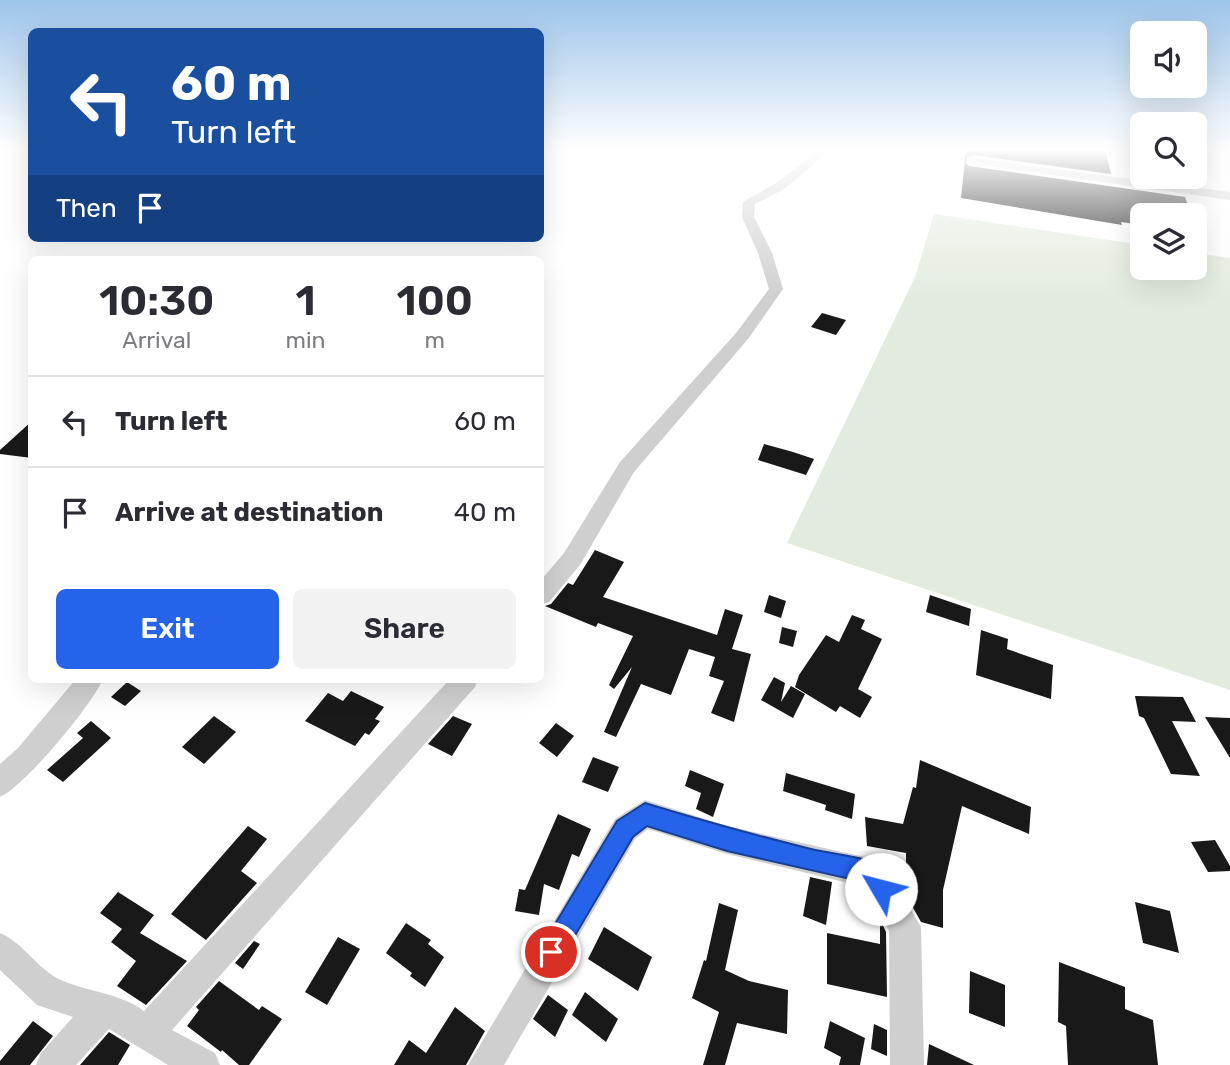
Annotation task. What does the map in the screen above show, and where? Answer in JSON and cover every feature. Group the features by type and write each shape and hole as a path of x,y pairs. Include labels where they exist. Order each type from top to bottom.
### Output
{"street":[{"path":"544,591 572,559 627,467 742,336 776,289 765,253 748,217 749,202 753,200"},
{"path":"0,783 27,757 87,683"},
{"path":"146,1034 462,683"},
{"path":"485,1065 625,829 645,814 727,840 850,870 876,873 881,889 905,927 907,1065"},
{"path":"0,949 49,993 124,1017 146,1034 203,1065"},
{"path":"53,1065 103,1010"}],"shaded area":[{"path":"934,214 1130,243 1130,280 1207,280 1207,255 1230,258 1230,690 787,543 915,277"}],"building":[{"path":"971,200 1186,200 1187,203 1130,203 1130,223 1121,222 1122,225"},
{"path":"822,313 846,320 836,335 811,327"},
{"path":"28,425 28,458 0,454 0,450"},
{"path":"764,444 814,459 806,475 758,460"},
{"path":"595,550 624,562 603,597 717,635 725,609 743,615 732,649 751,654 734,722 711,713 724,681 709,676 715,657 689,649 671,695 641,684 616,737 604,732 632,667 614,689 609,685 633,636 598,623 596,627 545,606 551,604 568,583 573,585"},
{"path":"769,595 786,601 781,618 764,612"},
{"path":"930,595 971,609 969,626 926,612"},
{"path":"852,615 865,620 861,629 882,639 858,689 872,697 860,718 840,706 836,712 795,687 799,675 826,635 839,642"},
{"path":"782,627 797,631 793,647 779,643"},
{"path":"981,630 1008,639 1007,649 1053,665 1051,699 976,675"},
{"path":"774,677 785,683 781,702 791,686 805,694 793,718 761,700"},
{"path":"126,683 141,691 125,706 111,697"},
{"path":"351,691 384,707 375,719 380,721 369,735 365,733 355,746 305,721 328,693 343,701"},
{"path":"1135,696 1183,697 1196,722 1172,721 1200,776 1171,774 1144,718 1139,716"},
{"path":"214,716 236,732 204,764 182,747"},
{"path":"453,716 472,724 452,756 428,744"},
{"path":"1205,717 1230,718 1230,758"},
{"path":"91,721 111,738 63,782 47,770 83,738 77,733"},
{"path":"556,723 574,736 557,757 539,743"},
{"path":"593,757 619,767 608,792 582,782"},
{"path":"920,760 1031,807 1029,834 962,806 943,890 943,928 921,922 906,895 906,853 867,846 865,817 903,824 913,787 916,788"},
{"path":"690,770 724,784 713,817 696,809 701,793 685,786"},
{"path":"786,773 855,794 852,819 825,810 826,805 783,791"},
{"path":"558,814 591,829 579,857 572,854 559,890 544,884 539,915 515,911 519,889 525,890"},
{"path":"248,826 267,839 241,871 257,883 206,940 171,914"},
{"path":"1215,840 1230,866 1230,871 1208,872 1191,842"},
{"path":"810,877 832,882 826,925 803,916"},
{"path":"118,892 154,915 140,933 187,961 146,1005 117,986 136,961 111,942 122,929 100,913"},
{"path":"1135,902 1170,911 1179,953 1143,943"},
{"path":"719,903 738,910 725,970 749,981 788,990 787,1034 737,1023 725,1065 703,1065 719,1012 692,998 704,960 706,961"},
{"path":"880,919 886,932 887,997 827,984 827,933 880,944"},
{"path":"406,923 431,940 428,944 444,957 425,987 386,953"},
{"path":"604,927 652,957 638,991 588,959"},
{"path":"338,937 360,949 327,1005 305,992"},
{"path":"254,941 260,944 243,969 235,963"},
{"path":"1059,962 1125,987 1125,1009 1153,1020 1158,1065 1068,1065 1066,1026 1058,1022"},
{"path":"970,971 1005,985 1005,1027 969,1013"},
{"path":"219,981 259,1010 262,1006 282,1019 249,1065 239,1065 187,1026 199,1010 196,1007"},
{"path":"585,992 618,1019 606,1042 572,1015"},
{"path":"548,995 568,1010 555,1037 533,1019"},
{"path":"455,1007 485,1031 466,1065 394,1065 409,1040 426,1053"},
{"path":"33,1021 53,1036 30,1065 0,1065 0,1061"},
{"path":"830,1021 865,1038 860,1065 839,1065 841,1057 824,1048"},
{"path":"874,1024 887,1030 887,1056 871,1049"},
{"path":"109,1032 130,1045 118,1065 80,1065"},
{"path":"929,1044 974,1065 927,1065"}],"route":[{"path":"551,952 625,829 645,814 727,840 850,870 876,873 881,889"}]}
